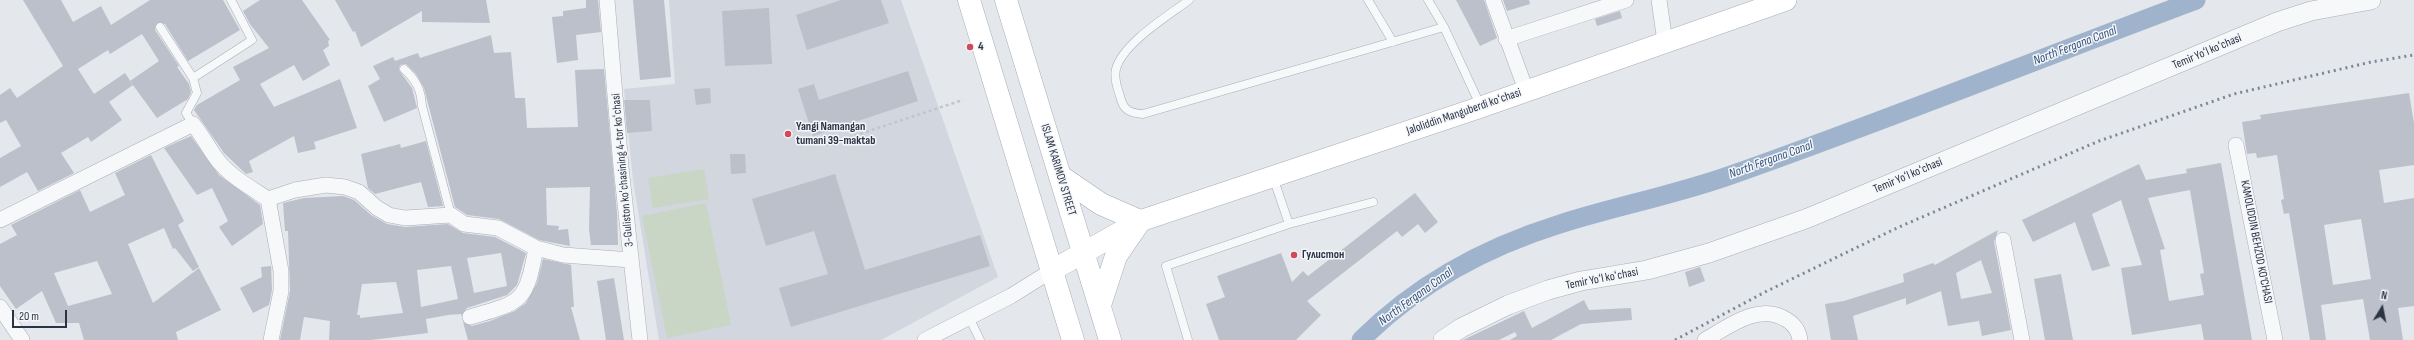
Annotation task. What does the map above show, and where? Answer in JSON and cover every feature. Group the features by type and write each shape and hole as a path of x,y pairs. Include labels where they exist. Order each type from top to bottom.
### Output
{"main road":[{"path":"969,0 1072,340"},
{"name":"ISLAM KARIMOV STREET","path":"1006,0 1110,340"},
{"name":"Jaloliddin Manguberdi koʻchasi","path":"1051,271 1140,221 1481,107 1786,0"},
{"path":"1060,176 1101,204 1140,221 1116,256 1100,304"}],"street":[{"name":"3-Guliston koʻchasining 4-tor koʻchasi","path":"607,0 631,260 640,340"},
{"path":"1493,0 1506,39 1526,90"},
{"path":"1506,39 1626,0"},
{"path":"1659,0 1665,42"},
{"name":"Temir Yoʻl koʻchasi","path":"1443,340 1461,328 1508,305 1548,290 1661,266 1709,252 1808,218 2277,22 2311,11 2371,0"},
{"path":"0,220 194,124 206,140 218,162 230,174 268,199 281,271 281,291 271,340"},
{"name":"KAMOLIDDIN BEHZOD KO‘CHASI","path":"2236,145 2275,340"},
{"path":"268,199 295,190 326,185 345,187 359,192 377,208 389,215 405,218 451,215 464,224 498,228 536,248 578,257 631,260"},
{"path":"2003,240 2022,340"},
{"path":"470,317 494,310 520,297 527,290 536,248"},
{"path":"924,340 1011,296 1051,271"},
{"path":"0,307 22,340"},
{"path":"1705,340 1730,325 1756,314 1771,312 1780,315 1791,322 1800,336"}],"lane":[{"path":"193,78 252,40 231,0"},
{"path":"1189,0 1128,48 1120,60 1115,79 1122,106 1127,111 1143,114 1444,28"},
{"path":"1368,0 1393,42"},
{"path":"1428,0 1444,28 1481,107"},
{"path":"160,27 193,78 197,93 186,113 194,124"},
{"path":"404,69 415,78 422,94 422,106 451,215"},
{"path":"1272,177 1289,224"},
{"path":"1188,340 1166,266 1289,224 1373,202"},
{"path":"969,317 980,340"}],"path":[{"path":"826,145 963,100"}],"shaded area":[{"name":"Yangi Namangan tumani 39-maktab","path":"669,0 901,0 998,277 881,340 659,340 633,180 624,89 675,84"}],"green space":[{"path":"704,169 709,199 653,208 648,178"},
{"path":"706,203 731,325 667,338 642,216"}],"building":[{"path":"23,0 61,0 73,22 101,6 111,25 150,0 223,0 240,30 188,61 165,24 157,23 155,30 189,84 191,92 188,99 157,118 133,85 109,102 122,120 91,142 88,137 61,153 74,173 38,191 27,172 0,187 0,158 21,146 6,120 0,123 0,95 10,88 17,98 63,66","holes":["142,34 159,61 130,81 125,73 94,94 78,69 108,50 110,54"]},
{"path":"260,0 302,0 330,40 328,41 329,46 323,50 330,65 303,81 294,65 260,84 274,107 340,79 357,128 314,142 316,149 298,153 294,136 249,161 253,172 246,174 224,153 194,110 197,105 240,80 233,67 269,48 250,24 243,11"},
{"path":"335,0 486,0 490,23 422,22 422,11 361,47 355,31 353,32"},
{"path":"586,0 598,0 601,32 576,35 578,60 557,63 552,17 563,16 563,11 586,8"},
{"path":"633,0 664,0 671,77 640,80"},
{"path":"841,0 881,0 889,23 807,50 796,15"},
{"path":"1456,0 1484,0 1497,38 1480,46"},
{"path":"1503,0 1529,0 1530,4 1507,11"},
{"path":"769,8 772,64 725,66 722,11"},
{"path":"1620,11 1622,18 1597,26 1595,19"},
{"path":"491,35 494,53 511,52 515,98 525,98 527,128 578,127 575,70 604,69 617,213 618,245 591,245 589,229 590,187 546,188 547,225 559,226 558,230 568,229 570,246 539,240 499,219 467,215 455,207 424,88 416,74 406,64 400,65 399,70 412,88 417,108 384,122 368,86 380,79 373,66 393,57 395,61 418,53 420,58"},
{"path":"908,71 918,101 813,136 798,89 814,84 819,100"},
{"path":"710,88 711,103 696,105 694,89"},
{"path":"2409,93 2414,123 2414,165 2379,170 2384,203 2414,198 2414,306 2398,308 2403,340 2370,340 2363,299 2321,305 2326,340 2310,340 2289,213 2284,214 2281,200 2284,199 2277,155 2257,158 2256,153 2247,154 2242,122 2261,119 2260,115","holes":["2361,219 2371,279 2333,285 2324,225"]},
{"path":"624,100 650,100 652,131 627,133"},
{"path":"191,136 219,175 260,205 263,224 232,246 219,227 228,221 212,188 197,195 164,148"},
{"path":"426,141 443,206 428,207 421,182 375,194 368,188 361,154 400,144 401,148"},
{"path":"730,154 745,154 746,173 731,174"},
{"path":"151,155 184,221 178,225 199,267 193,271 175,248 173,249 164,228 128,244 153,303 199,268 221,310 176,332 178,340 84,340 79,323 56,323 42,291 16,309 0,286 0,244 17,235 11,225 80,190 90,212 125,195 115,173","holes":["97,261 112,294 68,306 54,273"]},
{"path":"2221,163 2252,340 2204,340 2201,324 2132,335 2121,268 2142,265 2121,200 2092,214 2110,266 2092,271 2075,222 2033,242 2022,220 2139,164 2146,180 2187,173 2186,169","holes":["2190,190 2204,273 2200,274 2204,295 2169,301 2160,250 2165,249 2148,198"]},
{"path":"835,174 865,270 980,235 990,266 791,327 779,288 828,274 814,231 766,246 752,199"},
{"path":"1415,193 1438,222 1425,233 1418,224 1402,237 1397,231 1307,301 1321,315 1296,340 1219,340 1206,304 1225,297 1217,276 1281,253 1292,282 1303,271 1308,276"},
{"path":"343,196 354,200 371,215 387,224 405,227 448,224 463,233 495,237 526,253 517,285 507,295 467,308 461,316 461,314 448,315 426,319 428,333 371,340 329,340 330,321 304,317 300,340 280,340 290,291 288,231 285,231 283,203 304,198","holes":["501,253 507,286 474,293 467,258","451,266 458,299 421,307 417,270","396,282 403,313 360,318 360,315 357,315 362,284"]},
{"path":"1998,230 1994,242 2011,330 1982,336 1979,321 1948,326 1941,291 1906,305 1906,298 1853,316 1858,340 1831,340 1825,304 1844,301 1904,282 1903,274 1933,263 1935,265","holes":["1981,260 1992,293 1961,299 1956,273"]},
{"path":"543,259 571,265 574,307 571,307 580,340 468,340 463,322 472,326 490,321 515,311 526,303 537,283"},
{"path":"271,266 272,290 269,305 253,313 240,288 262,277 261,267"},
{"path":"1700,267 1705,281 1689,287 1685,272"},
{"path":"2061,274 2073,340 2045,340 2034,279"},
{"path":"614,278 624,340 606,340 597,281"},
{"path":"1584,300 1589,310 1631,308 1632,320 1581,324 1551,340 1510,340 1517,336 1515,332 1499,340 1463,340 1524,311 1532,328"}],"waterway":[{"name":"North Fergana Canal","path":"1361,340 1382,320 1429,285 1479,256 1532,233 1602,212 1689,189 1731,175 1906,111 2196,0"}],"railway":[{"path":"1675,340 1767,291 1899,227 2099,141 2234,94 2371,62 2414,55"}],"place":[{"name":"4","path":"970,47"},
{"name":"Yangi Namangan tumani 39-maktab","path":"788,134"},
{"name":"Гулистон","path":"1294,255"}]}
